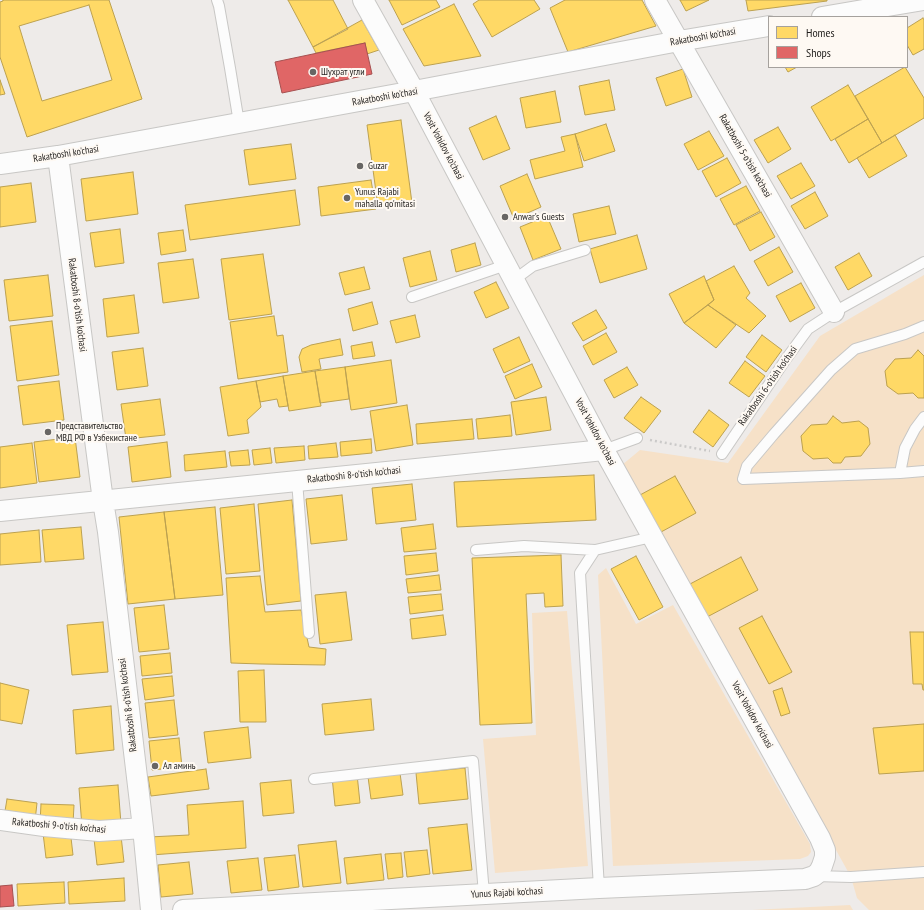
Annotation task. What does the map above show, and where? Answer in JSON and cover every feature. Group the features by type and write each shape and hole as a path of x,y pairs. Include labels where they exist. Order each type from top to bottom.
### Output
{"street":[{"name":"Vosit Vohidov ko'chasi","path":"363,0 414,91 604,450 820,838 825,850 819,869"},
{"name":"Rakatboshi 5-o'tish ko'chasi","path":"655,0 834,312"},
{"path":"828,16 923,0"},
{"name":"Rakatboshi ko'chasi","path":"0,164 58,156 679,41 768,26"},
{"name":"Rakatboshi 8-o'tish ko'chasi","path":"58,156 108,532 143,828 151,910"},
{"name":"Rakatboshi 8-o'tish ko'chasi","path":"0,511 604,450"},
{"name":"Rakatboshi 9-o'tish ko'chasi","path":"0,820 99,831 143,828"},
{"name":"Yunus Rajabi ko'chasi","path":"183,910 599,888 805,879 819,869"}],"lane":[{"path":"217,0 228,53 239,123"},
{"path":"412,297 533,266 585,250"},
{"name":"Rakatboshi 6-o'tish ko'chasi","path":"722,454 808,329 834,312 924,262"},
{"path":"924,326 906,334 854,349 831,370 774,434 747,466 743,479 924,471"},
{"path":"900,473 905,448 924,417"},
{"path":"604,450 637,438"},
{"path":"297,481 309,633"},
{"path":"476,550 524,546 595,550 652,537"},
{"path":"595,550 580,573 599,888"},
{"path":"314,779 474,761 484,894"},
{"path":"819,869 851,876 924,872"}],"path":[{"path":"637,438 722,454"}],"shaded area":[{"path":"924,275 924,910 869,910 857,898 851,877 622,465 640,450 728,463 820,336"},
{"path":"606,568 636,624 673,605 810,844 811,852 808,856 800,859 613,866 598,575"},
{"path":"567,611 588,866 495,873 483,739 536,735 532,613"},
{"path":"850,905 853,910 752,910"}],"building: Homes":[{"path":"109,0 142,99 27,137 0,57 0,2","holes":["89,5 112,80 42,101 19,26"]},
{"path":"288,0 333,0 348,29 313,47"},
{"path":"389,0 436,0 440,7 402,25"},
{"path":"479,0 534,0 540,9 492,37 473,4"},
{"path":"565,0 642,0 656,26 568,52 550,8"},
{"path":"680,0 709,0 686,11"},
{"path":"746,0 827,0 827,1 748,11"},
{"path":"454,4 481,56 424,66 403,29"},
{"path":"923,18 924,49 913,55 908,47 908,27"},
{"path":"362,20 379,50 367,54 365,43 316,53 313,47"},
{"path":"786,68 795,68 788,72"},
{"path":"906,68 924,98 924,118 882,143 855,96"},
{"path":"683,69 692,97 666,106 656,78"},
{"path":"0,80 5,94 0,95"},
{"path":"609,80 615,110 585,115 579,86"},
{"path":"848,85 868,119 831,141 811,107"},
{"path":"555,91 561,122 526,128 520,98"},
{"path":"496,116 510,149 483,160 469,128"},
{"path":"868,119 882,143 849,163 835,139"},
{"path":"401,120 412,203 378,207 367,125"},
{"path":"606,124 615,151 584,161 575,134"},
{"path":"778,127 791,149 768,163 754,140"},
{"path":"709,131 724,156 698,170 684,144"},
{"path":"575,134 583,167 535,179 530,160 565,151 561,137"},
{"path":"895,135 907,156 869,178 857,158"},
{"path":"291,144 296,179 249,185 244,150"},
{"path":"727,158 741,183 716,197 702,171"},
{"path":"801,163 815,186 791,199 777,176"},
{"path":"133,172 138,214 86,221 81,179"},
{"path":"527,174 541,207 514,219 500,186"},
{"name":"Yunus Rajabi mahalla qo'mitasi","path":"371,180 376,209 321,216 318,187"},
{"path":"31,183 36,222 0,227 0,187"},
{"path":"746,186 760,211 734,225 720,199"},
{"path":"295,190 300,225 190,240 185,205"},
{"path":"815,192 828,216 805,229 791,206"},
{"path":"609,206 616,234 579,242 573,214"},
{"path":"761,212 775,237 750,251 736,225"},
{"path":"547,216 561,249 533,260 520,227"},
{"path":"120,229 124,263 95,267 90,233"},
{"path":"183,230 186,251 161,255 158,233"},
{"path":"637,235 647,269 600,283 590,249"},
{"path":"475,243 481,265 456,272 451,250"},
{"path":"779,247 793,272 768,286 754,261"},
{"path":"430,251 437,280 410,287 403,258"},
{"path":"859,253 872,276 848,290 835,267"},
{"path":"263,254 272,314 229,320 221,259"},
{"path":"193,259 199,298 163,303 158,263"},
{"path":"734,266 750,293 746,298 766,316 749,333 708,305 714,300 706,281"},
{"path":"364,267 370,289 345,295 339,273"},
{"path":"48,275 53,316 9,321 4,280"},
{"path":"704,276 714,300 684,323 669,294"},
{"path":"496,282 509,308 486,318 474,292"},
{"path":"801,283 815,308 790,322 776,296"},
{"path":"134,295 139,333 107,337 103,299"},
{"path":"372,302 378,324 353,331 348,309"},
{"path":"708,305 736,325 716,348 684,323"},
{"path":"596,310 607,328 583,341 572,323"},
{"path":"415,315 420,337 396,343 390,321"},
{"path":"274,316 277,336 283,335 288,372 238,379 230,322"},
{"path":"52,321 59,375 17,381 10,326"},
{"path":"606,333 617,352 593,365 583,346"},
{"path":"762,335 782,350 766,372 746,357"},
{"path":"519,337 530,361 504,373 493,349"},
{"path":"340,339 343,355 319,359 321,369 302,372 299,357 302,349 311,345"},
{"path":"372,342 375,356 353,359 351,346"},
{"path":"143,348 148,386 117,390 112,352"},
{"path":"918,350 924,356 924,398 918,398 913,393 898,394 887,386 885,371 895,359 911,358"},
{"path":"391,360 397,403 351,410 345,367"},
{"path":"745,361 765,376 749,397 729,383"},
{"path":"532,364 542,387 515,399 505,376"},
{"path":"345,367 349,399 320,403 315,371"},
{"path":"627,367 638,385 614,398 604,380"},
{"path":"315,371 321,406 289,411 283,376"},
{"path":"283,376 288,406 279,407 277,399 260,402 256,381"},
{"path":"59,381 64,420 23,425 18,386"},
{"path":"256,381 261,407 247,420 249,433 228,436 220,387"},
{"path":"546,397 551,430 516,435 511,402"},
{"path":"641,397 661,411 644,433 624,418"},
{"path":"160,399 165,435 126,439 121,404"},
{"path":"407,405 413,445 376,451 370,411"},
{"path":"709,410 729,425 713,447 693,432"},
{"path":"510,415 512,436 478,439 476,419"},
{"path":"833,416 842,423 859,421 868,428 870,444 861,456 845,457 841,463 833,463 828,458 813,459 803,451 801,436 811,425 827,424"},
{"path":"472,419 474,439 417,444 416,424"},
{"path":"75,437 80,477 39,482 34,442"},
{"path":"371,439 372,453 341,456 340,442"},
{"path":"167,442 171,477 132,482 128,447"},
{"path":"32,443 37,483 0,488 0,447"},
{"path":"336,443 338,457 309,459 308,446"},
{"path":"304,446 305,460 276,463 274,448"},
{"path":"270,448 272,463 254,465 252,450"},
{"path":"248,450 250,465 231,466 229,452"},
{"path":"225,451 227,467 185,471 184,455"},
{"path":"594,475 596,520 457,527 454,482"},
{"path":"675,476 696,513 661,532 640,495"},
{"path":"412,484 416,520 376,524 372,488"},
{"path":"342,495 347,540 311,544 306,499"},
{"path":"292,500 301,601 267,605 258,504"},
{"path":"254,504 260,571 226,574 220,508"},
{"path":"215,507 223,595 175,599 164,512"},
{"path":"164,512 175,599 128,604 119,517"},
{"path":"433,524 436,549 404,552 401,528"},
{"path":"81,527 84,559 45,562 42,530"},
{"path":"39,530 41,562 0,565 0,534"},
{"path":"436,553 438,571 406,575 404,556"},
{"path":"561,555 563,606 545,607 544,593 526,594 532,723 480,725 472,558"},
{"path":"636,556 663,607 639,620 611,569"},
{"path":"741,557 758,590 707,617 690,584"},
{"path":"439,575 441,590 408,593 406,579"},
{"path":"260,576 265,612 301,610 309,647 326,649 325,665 231,663 226,578"},
{"path":"346,592 352,640 320,644 315,595"},
{"path":"441,594 443,610 410,614 408,597"},
{"path":"164,605 169,649 139,652 134,608"},
{"path":"443,615 446,635 412,639 410,619"},
{"path":"762,616 792,672 769,684 739,628"},
{"path":"103,622 108,672 72,675 67,625"},
{"path":"910,632 924,632 924,690 922,684 913,684"},
{"path":"170,653 172,673 142,676 140,656"},
{"path":"264,670 266,722 240,722 238,671"},
{"path":"172,676 174,696 145,700 142,679"},
{"path":"0,683 29,690 22,724 0,720"},
{"path":"782,688 790,713 781,716 773,691"},
{"path":"371,699 374,730 325,735 322,704"},
{"path":"174,700 178,735 149,738 145,703"},
{"path":"111,706 114,750 76,754 73,710"},
{"path":"924,724 924,771 879,774 873,728"},
{"path":"248,727 251,758 208,763 204,732"},
{"path":"179,738 182,767 152,770 149,741"},
{"path":"465,768 468,799 419,804 416,773"},
{"path":"206,769 209,789 151,796 148,777"},
{"path":"400,773 403,795 371,799 368,777"},
{"path":"357,774 360,803 335,806 332,777"},
{"path":"291,780 294,813 263,816 260,783"},
{"path":"118,785 121,824 82,827 79,788"},
{"path":"7,799 37,803 35,821 4,817"},
{"path":"243,801 246,848 151,855 149,837 189,835 187,805"},
{"path":"41,804 74,805 73,824 40,823"},
{"path":"467,824 472,870 433,874 428,828"},
{"path":"70,829 73,855 46,858 43,833"},
{"path":"121,836 124,862 97,865 94,839"},
{"path":"336,841 341,883 303,887 298,845"},
{"path":"427,850 430,874 407,877 404,852"},
{"path":"401,853 403,877 388,879 385,854"},
{"path":"381,854 384,880 347,884 344,858"},
{"path":"295,855 299,887 268,891 264,858"},
{"path":"258,858 262,890 231,893 227,861"},
{"path":"189,862 193,894 161,897 158,865"},
{"path":"124,878 125,901 69,904 68,882"},
{"path":"64,882 65,903 18,906 17,884"}],"building: Shops":[{"path":"365,43 372,74 282,93 275,62"},
{"path":"12,885 14,906 0,907 0,886"}],"place":[{"name":"Шухрат угли","path":"313,72"},
{"name":"Guzar","path":"360,166"},
{"name":"Yunus Rajabi mahalla qo'mitasi","path":"347,198"},
{"name":"Anwar's Guests","path":"505,217"},
{"name":"Представительство МВД РФ в Узбекистане","path":"48,432"},
{"name":"Ал аминь","path":"155,766"}]}
